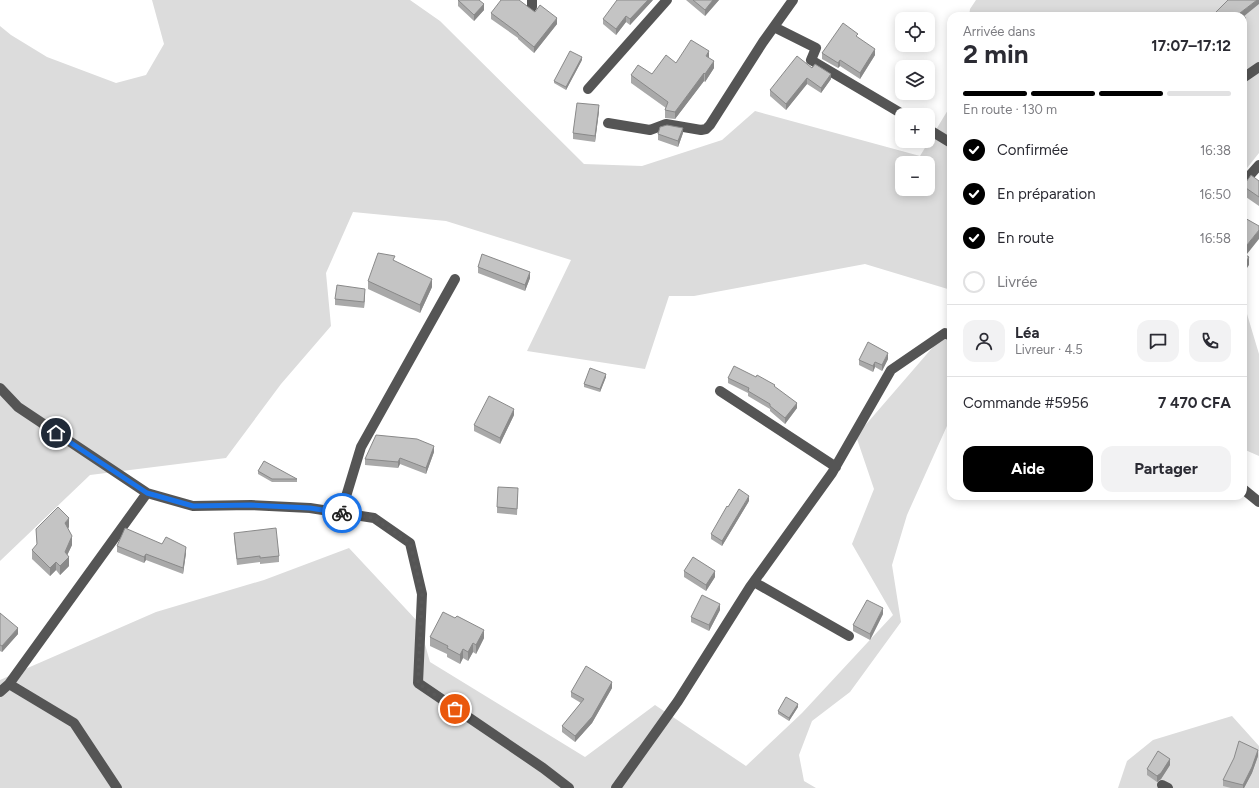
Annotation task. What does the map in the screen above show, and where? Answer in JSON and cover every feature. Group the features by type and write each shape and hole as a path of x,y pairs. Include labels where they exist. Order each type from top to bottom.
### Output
{"street":[{"path":"588,89 667,0"},
{"path":"608,123 650,130 666,124 701,130 706,129 793,0"},
{"path":"774,27 816,48 811,60 895,110"},
{"path":"1247,75 1259,67"},
{"path":"935,133 947,141"},
{"path":"1247,179 1259,166"},
{"path":"341,513 361,447 455,279"},
{"path":"616,788 678,701 754,582 836,467 891,370 945,333 947,334"},
{"path":"0,388 18,407 147,493 193,506 251,505 310,508 374,518 410,543 422,594 418,683 543,768 569,788"},
{"path":"720,391 836,467"},
{"path":"1247,492 1259,502"},
{"path":"0,692 8,684 147,493"},
{"path":"754,582 849,636"},
{"path":"8,684 74,723 117,788"}],"shaded area":[{"path":"152,0 410,0 440,21 584,164 642,166 722,140 755,111 920,156 925,148 935,148 935,131 947,112 947,289 865,264 694,296 669,296 645,369 527,351 571,260 446,221 353,212 326,273 331,326 281,384 226,458 90,475 0,561 0,26 11,35 47,57 116,83 146,75 164,44"},
{"path":"976,0 1259,0 1259,153 1247,168 1247,12 970,12"},
{"path":"1247,314 1259,354 1259,456 1247,451"},
{"path":"945,333 947,335 947,426 907,515 892,565 901,622 850,692 812,721 799,755 804,781 816,788 0,788 0,680 156,612 264,580 349,548 419,623 430,662 585,757 655,705 746,766 802,713 893,615 852,544 874,489 856,436"},
{"path":"1232,716 1259,746 1259,788 1118,788 1127,761 1153,740"}],"building":[{"path":"458,0 479,0 484,4 474,15"},
{"path":"501,0 519,0 535,12 540,5 557,18 534,47 491,13"},
{"path":"617,0 648,0 630,19 626,16 616,29 603,19"},
{"path":"693,0 713,0 705,10"},
{"path":"1228,0 1257,0 1241,12 1216,12"},
{"path":"843,23 858,34 856,36 875,49 860,73 840,60 838,63 822,53"},
{"path":"691,40 709,51 706,56 714,61 675,112 665,110 668,102 631,75 638,65 652,74 666,55 676,63"},
{"path":"570,51 582,57 566,87 554,81"},
{"path":"797,56 812,68 815,64 831,74 821,88 807,78 786,104 770,90"},
{"path":"577,103 599,105 595,136 573,133"},
{"path":"667,125 683,128 678,141 658,134 660,127"},
{"path":"1251,175 1259,181 1259,197 1247,189 1247,180"},
{"path":"1247,219 1259,226 1259,230 1247,245"},
{"path":"378,253 395,256 393,260 432,279 420,305 368,281"},
{"path":"482,254 530,272 525,285 478,267"},
{"path":"337,285 365,289 364,302 335,299"},
{"path":"868,342 888,353 882,365 875,362 873,366 859,360"},
{"path":"734,366 756,377 757,375 775,385 774,386 797,403 785,418 770,406 770,404 748,391 749,388 728,378"},
{"path":"590,368 606,374 600,389 584,384"},
{"path":"489,396 514,409 500,438 474,425"},
{"path":"376,435 417,439 434,446 426,468 400,458 398,462 365,459"},
{"path":"264,461 297,479 272,479 258,471"},
{"path":"498,487 518,488 517,509 497,507"},
{"path":"739,489 749,496 722,541 711,534 727,506 728,507"},
{"path":"58,507 69,518 65,523 72,536 65,552 69,557 60,566 56,562 50,568 32,550 37,544 36,529"},
{"path":"125,528 162,544 166,537 186,547 183,568 146,554 144,557 117,546"},
{"path":"276,528 279,556 260,558 260,556 237,559 234,533"},
{"path":"693,557 715,571 706,585 684,571"},
{"path":"702,595 720,604 709,625 691,617"},
{"path":"867,600 883,608 870,634 853,625"},
{"path":"443,612 455,618 457,616 484,630 476,645 473,643 468,652 463,649 460,655 447,648 448,646 430,637"},
{"path":"0,613 18,628 2,646 0,645"},
{"path":"586,666 612,682 592,717 575,736 562,726 584,699 571,692"},
{"path":"786,697 798,704 789,718 778,711"},
{"path":"1239,741 1258,750 1243,785 1223,780 1234,758"},
{"path":"1158,751 1170,759 1161,773 1157,776 1147,769"}],"way so far":[{"path":"342,513 374,518 410,543 422,594 418,683 455,709"}],"route":[{"path":"56,433 147,493 193,506 251,505 310,508 342,513"}]}
